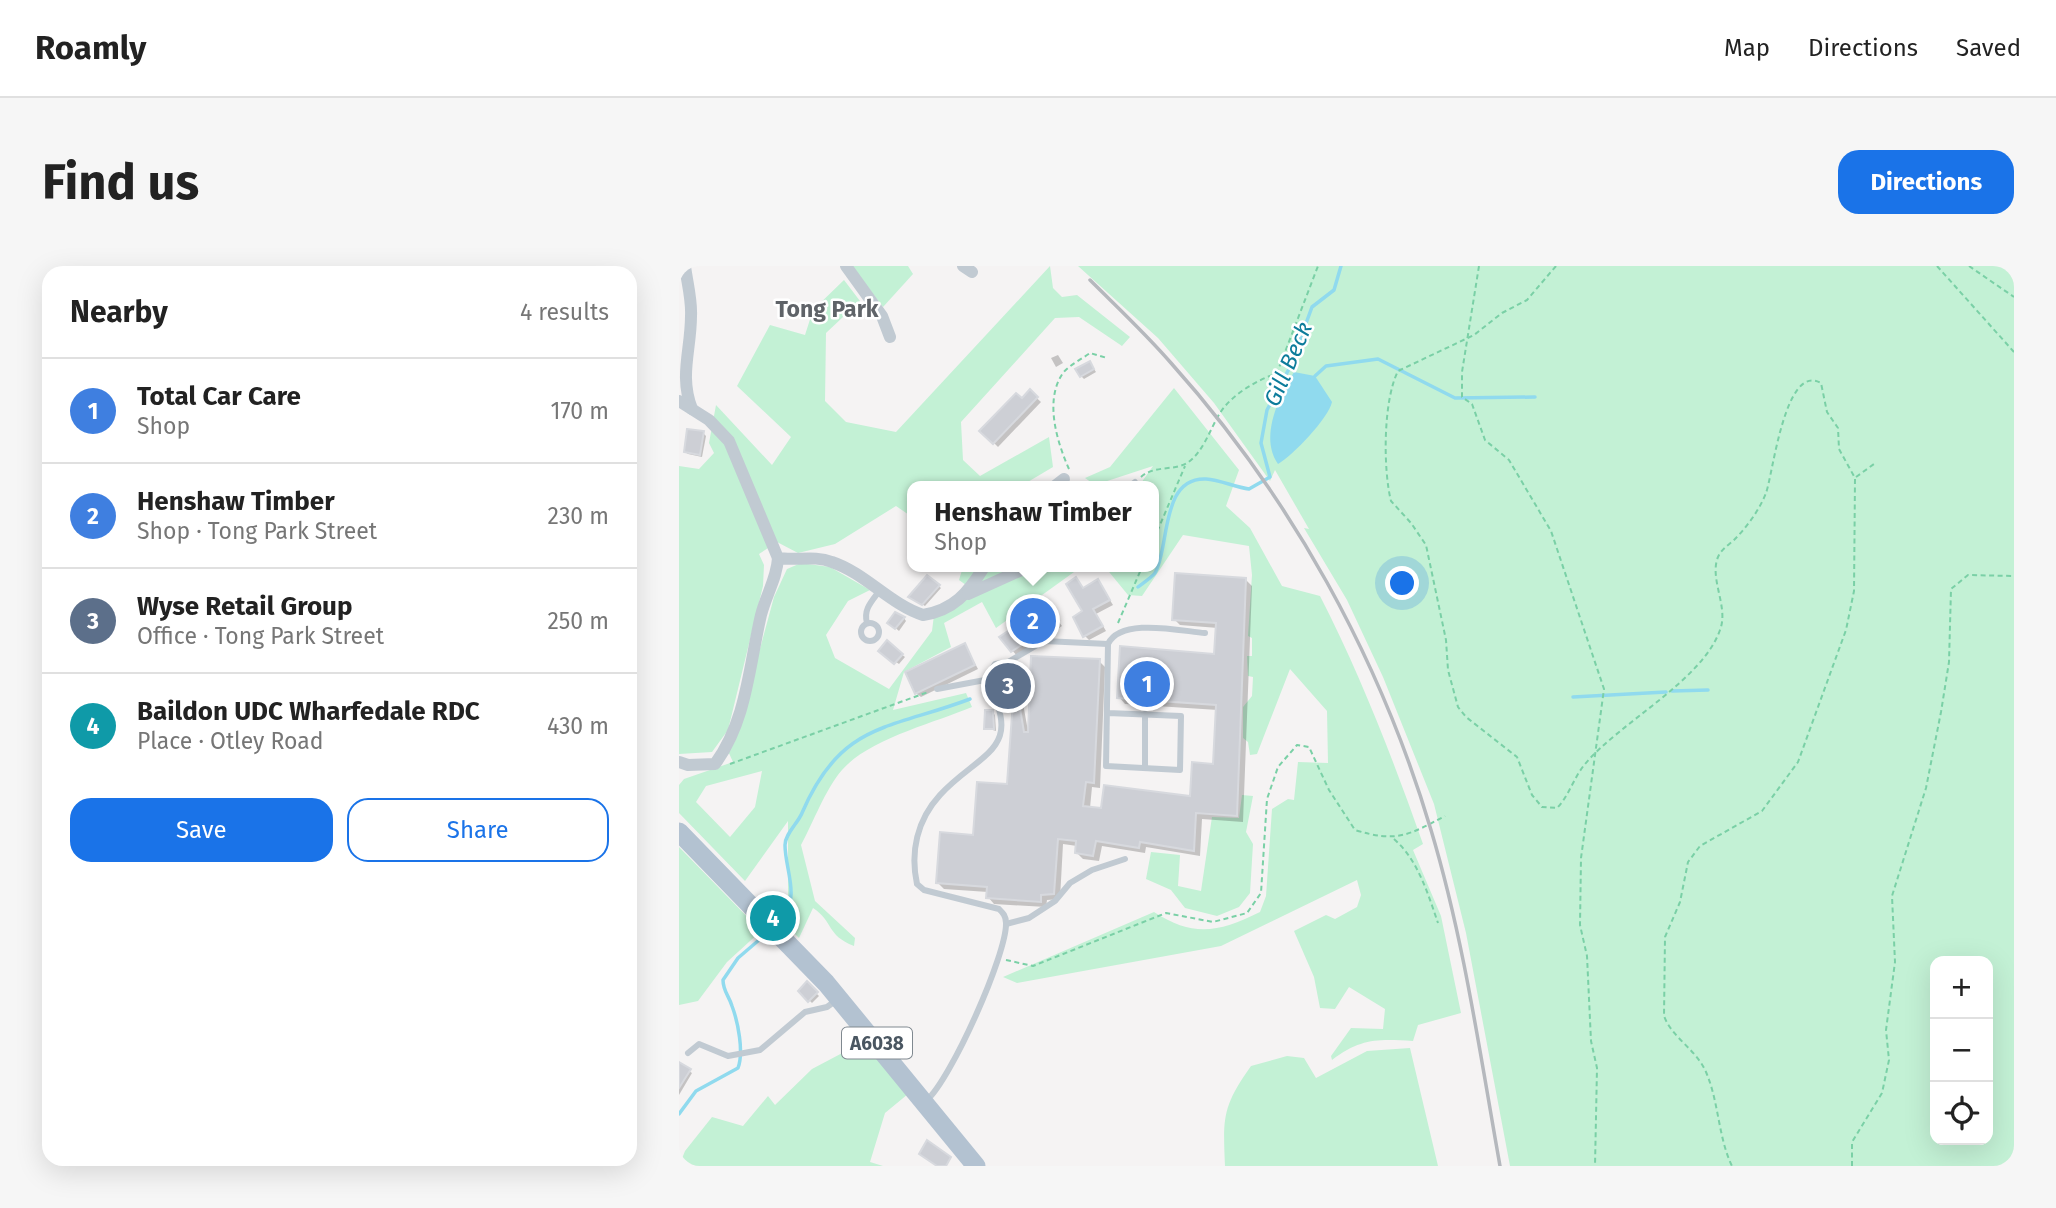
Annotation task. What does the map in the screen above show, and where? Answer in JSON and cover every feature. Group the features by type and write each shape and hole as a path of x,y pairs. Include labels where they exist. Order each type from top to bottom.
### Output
{"main road":[{"name":"A6038","path":"679,832 839,998 976,1166"}],"street":[{"path":"685,266 691,317 680,369 684,393 695,412"},
{"path":"845,266 882,316 890,337"},
{"path":"679,401 709,420 729,441 782,563 761,614 757,648 733,732 715,764 688,765 679,762"},
{"path":"782,563 810,557 832,562 881,588 913,612 923,615 944,611 967,594 1017,572"},
{"path":"967,594 981,572"}],"lane":[{"path":"867,623 865,615 868,607 881,588"},
{"path":"1108,712 1181,716 1180,770 1106,766 1108,644 1112,636 1129,627 1205,632"},
{"path":"937,689 985,680 995,664 1008,662 1044,641 1108,644"},
{"path":"925,1101 936,1092 950,1070 999,958 1006,924 1005,915 999,909 924,890 917,884 912,863 916,836 939,795 988,756 999,741 1000,715 985,680"},
{"path":"1145,715 1145,768"},
{"path":"1006,924 1030,918 1055,901 1070,883 1092,870 1125,859"},
{"path":"688,1053 699,1044 733,1055 760,1051 804,1012 827,1007 839,998"}],"path":[{"path":"1159,527 1186,464 1199,450 1222,410 1254,381 1277,373 1318,266"},
{"path":"1479,266 1467,338 1462,397 1472,404 1485,440 1509,460 1551,531 1604,696 1581,858 1580,911 1587,956 1591,1041 1597,1068 1595,1166"},
{"path":"1556,266 1536,293 1467,338 1405,366 1394,380 1388,444 1391,501 1426,545 1454,695 1466,717 1517,757 1536,802 1549,809 1561,804 1584,765 1659,701 1711,649 1722,626 1717,568 1719,555 1760,507 1767,492 1778,434 1798,389 1807,381 1812,379 1821,383 1826,412 1838,428 1839,449 1855,478 1854,591 1836,666 1806,746 1798,762 1762,810 1693,853 1685,870 1680,902 1665,937 1664,1016 1667,1026 1691,1049 1707,1073 1732,1166"},
{"path":"1937,266 2014,352"},
{"path":"1969,266 2014,297"},
{"path":"1060,481 1069,469 1056,440 1055,409 1060,379 1065,370 1090,353 1107,358"},
{"path":"1136,481 1146,472 1186,464"},
{"path":"1855,478 1874,464"},
{"path":"1112,636 1140,572"},
{"path":"1852,1166 1852,1142 1882,1093 1889,1060 1887,1030 1895,962 1892,897 1926,788 1941,712 1949,662 1951,589 1968,575 2014,576"},
{"path":"715,764 731,764 937,689"},
{"path":"999,958 1033,966 1166,913 1213,922 1247,913 1261,893 1267,799 1278,768 1297,745 1309,747 1329,790 1355,830 1393,838 1408,835 1445,816"},
{"path":"1393,838 1404,848 1425,885 1438,923"}],"green space":[{"path":"852,266 908,266 913,274 883,307"},
{"path":"1050,266 1053,288 1062,297 1077,295 1130,337 1122,346 1079,317 1055,318 961,422 963,460 980,476 1049,437 1053,467 1029,481 907,481 907,514 896,506 835,544 798,553 777,542 759,554 764,565 763,586 728,730 712,752 679,754 679,466 699,469 714,453 709,443 716,405 772,465 791,437 737,386 770,325 805,335 813,310 844,280 860,301 826,333 825,401 846,422 896,432"},
{"path":"1078,266 2014,266 2014,1166 1510,1166 1466,933 1434,804 1383,677 1347,600 1304,528 1309,529 1275,470 1270,481 1214,403 1158,338"},
{"path":"1174,388 1239,470 1226,506 1250,528 1282,586 1320,596 1363,687 1423,844 1413,850 1441,916 1461,1013 1418,1025 1413,1041 1390,1040 1361,1044 1332,1060 1331,1056 1351,1028 1383,1029 1385,1009 1349,987 1335,1009 1320,1008 1314,977 1294,931 1326,915 1335,919 1357,907 1361,895 1357,880 1221,946 1017,983 1003,977 1154,912 1182,926 1207,929 1232,924 1260,912 1266,896 1272,809 1288,799 1294,800 1298,762 1328,763 1327,711 1290,669 1257,754 1250,755 1248,742 1243,738 1243,707 1252,696 1253,677 1248,676 1247,656 1252,656 1252,638 1248,636 1252,575 1249,546 1183,535 1159,571 1159,481 1142,481 1153,466 1107,481 1089,481 1085,478 1110,467"},
{"path":"801,563 830,567 870,590 848,601 826,635 835,658 889,689 932,631 934,615 977,593 959,580 961,572 1074,572 996,628 982,602 944,623 951,647 904,672 893,710 966,693 972,707 868,749 842,770 831,786 801,845 815,901 855,938 854,946 834,933 820,913 813,908 799,938 788,927 788,821 745,881 679,813 679,785 684,779 733,762 728,751 735,741 774,597 787,569","holes":["762,771 755,807 730,837 696,802 706,786"]},
{"path":"1109,572 1158,572 1142,596 1128,595"},
{"path":"1242,795 1253,796 1246,832 1253,844 1250,893 1239,907 1217,916 1185,908 1171,890 1146,879 1151,852 1180,855 1178,886 1201,891 1212,817 1239,818"},
{"path":"679,847 761,931 727,962 698,1001 679,1005"},
{"path":"865,1041 908,1094 885,1113 870,1162 883,1166 679,1166 685,1151 712,1117 743,1126 768,1096 775,1105 812,1069"},
{"path":"1410,1048 1438,1166 1225,1166 1226,1113 1234,1092 1251,1066 1287,1056 1304,1058 1316,1078 1367,1051"}],"water":[{"path":"1294,372 1315,376 1332,402 1324,418 1309,436 1278,464 1270,442 1273,417"}],"building":[{"path":"1090,361 1094,369 1080,377 1075,369"},
{"path":"1030,389 1038,397 993,444 979,431 1016,393 1022,398"},
{"path":"687,429 704,431 700,455 684,452"},
{"path":"1175,573 1246,578 1237,816 1196,813 1194,851 1140,842 1139,848 1096,841 1093,856 1075,853 1076,841 1058,839 1054,894 1041,895 1041,902 986,898 987,887 936,883 940,832 973,835 977,782 1007,784 1013,701 1003,703 997,671 1013,667 1024,732 1028,732 1031,656 1100,659 1094,783 1086,782 1083,806 1101,808 1104,785 1190,796 1192,762 1213,764 1216,705 1117,698 1120,646 1214,654 1216,623 1172,620"},
{"path":"927,575 940,585 922,605 908,597"},
{"path":"1076,577 1083,588 1098,579 1110,600 1093,609 1103,626 1083,637 1073,617 1082,611 1066,584"},
{"path":"1047,605 1059,620 1011,652 999,637"},
{"path":"895,612 905,617 895,629 887,623"},
{"path":"887,640 903,654 894,664 878,651"},
{"path":"965,643 975,665 915,694 905,672"},
{"path":"985,710 993,710 994,729 984,729"},
{"path":"807,981 818,992 808,1002 798,991"},
{"path":"679,1062 691,1069 679,1088"},
{"path":"927,1140 951,1157 946,1166 937,1166 919,1154"}],"waterway":[{"name":"Gill Beck","path":"1159,563 1174,501 1181,489 1191,481 1206,479 1249,489 1270,477 1261,443 1267,410 1290,367 1312,307 1334,290 1341,266"},
{"path":"1315,376 1326,366 1378,359 1455,398 1535,397"},
{"name":"Gill Beck","path":"1138,587 1155,572"},
{"path":"1672,691 1708,690"},
{"path":"1573,697 1666,692"},
{"name":"Gill Beck","path":"783,918 788,910 791,892 786,841 817,783 833,761 851,745 870,734 970,699"},
{"name":"Gill Beck","path":"679,1114 696,1091 738,1068 738,1028 723,980 738,958 759,940"}],"railway":[{"path":"1090,280 1171,363 1215,414 1255,468 1293,524 1358,642 1386,703 1410,766 1443,871 1470,997 1500,1166"}],"place":[{"name":"Henshaw Timber","path":"1033,621"},
{"name":"Total Car Care","path":"1147,684"},
{"name":"Wyse Retail Group","path":"1008,686"},
{"name":"Baildon UDC Wharfedale RDC","path":"773,918"}],"district":[{"name":"Tong Park","path":"827,309"}]}
